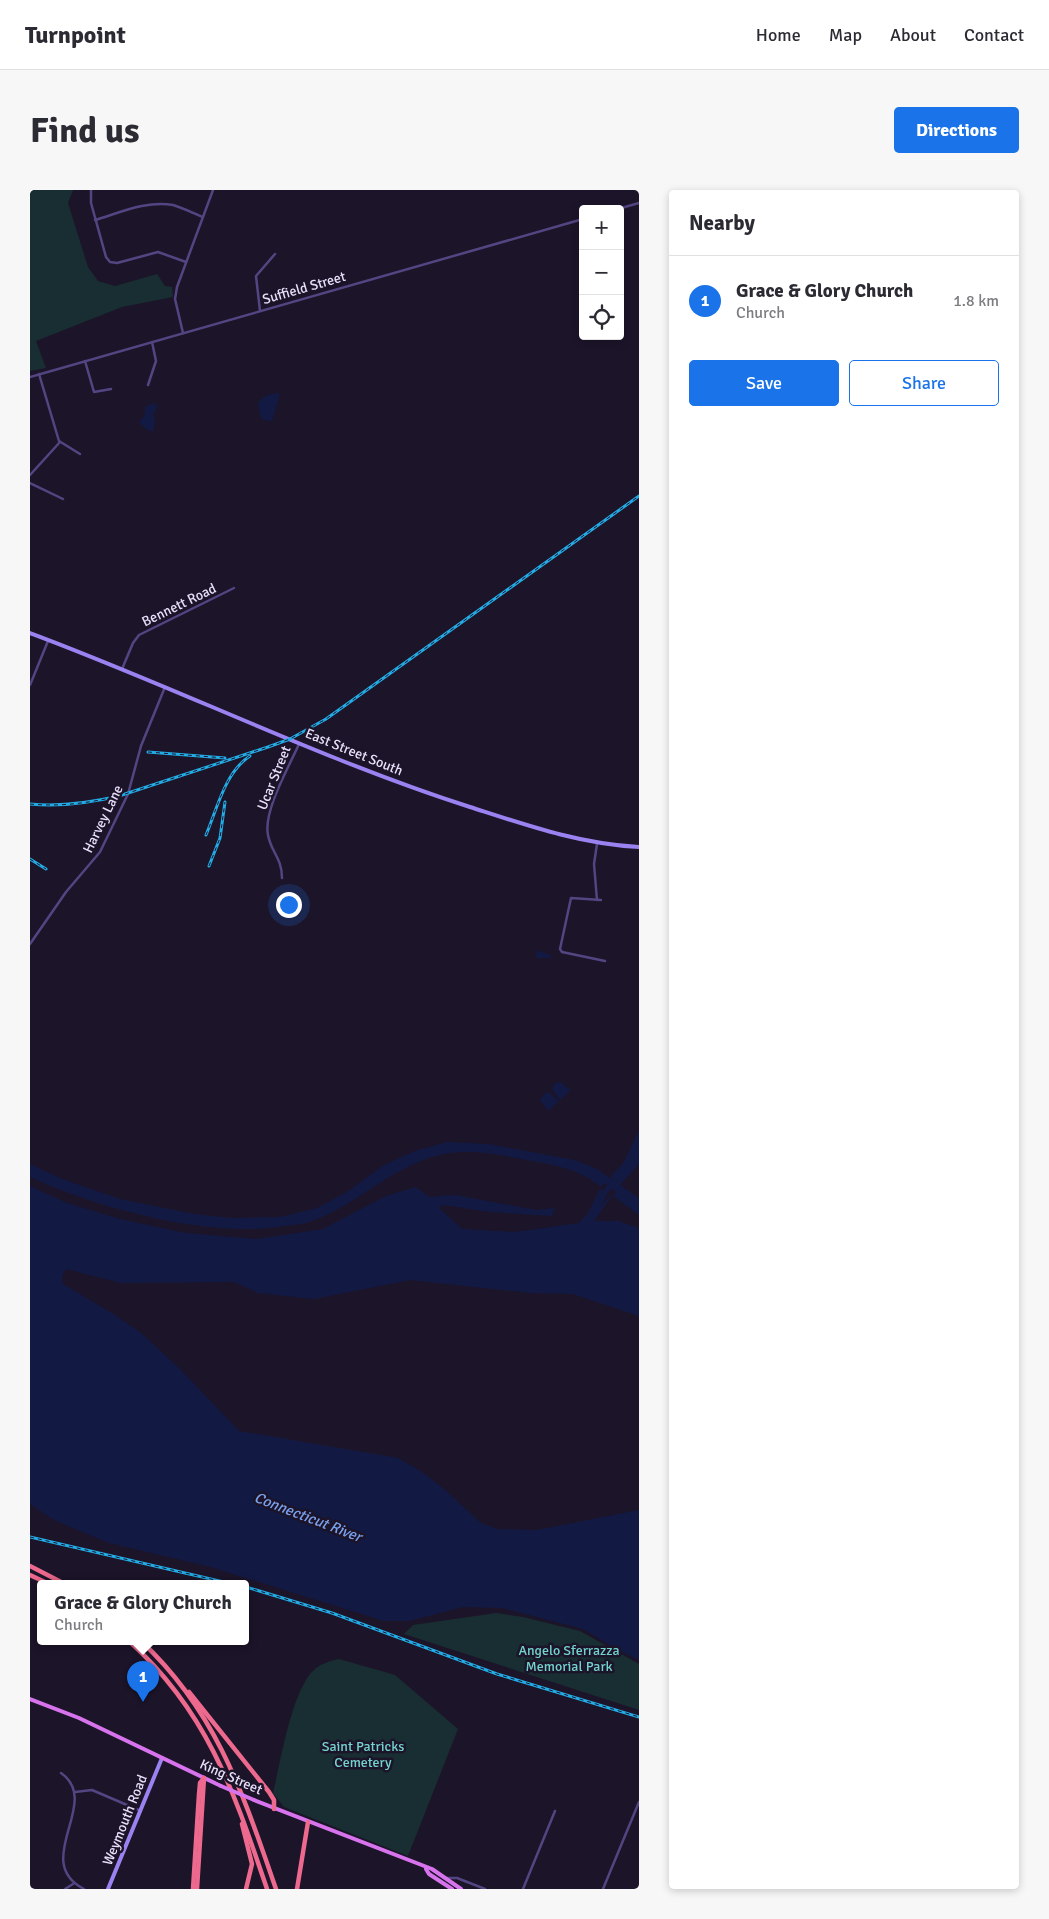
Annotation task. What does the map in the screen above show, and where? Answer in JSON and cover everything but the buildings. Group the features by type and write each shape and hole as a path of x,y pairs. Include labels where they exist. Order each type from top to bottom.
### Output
{"highway":[{"path":"30,1566 58,1580"},
{"path":"133,1645 164,1676 196,1720 221,1763 240,1810 267,1889"},
{"path":"145,1645 185,1690 209,1725 230,1763 276,1889"},
{"path":"185,1690 196,1698 269,1792 274,1800 274,1809"},
{"path":"195,1889 199,1794 200,1783 204,1778"},
{"path":"240,1810 252,1864 246,1889"},
{"path":"297,1889 308,1822"}],"main road":[{"name":"East Street South","path":"30,633 300,743 444,799 509,820 597,844 639,847"},
{"name":"King Street","path":"30,1699 66,1713 274,1809 426,1869 432,1869 461,1889"},
{"name":"Weymouth Road","path":"108,1889 162,1758"},
{"name":"King Street","path":"426,1869 429,1874 452,1889"}],"street":[{"path":"91,190 89,196 95,220 106,257 110,262 117,263 158,252 186,262"},
{"path":"184,333 176,299 186,262 213,190"},
{"path":"624,207 639,203"},
{"path":"95,220 138,207 162,204 203,217"},
{"name":"Suffield Street","path":"30,377 579,220"},
{"path":"260,311 256,276 275,254"},
{"path":"148,385 156,360 152,342"},
{"path":"85,361 94,391 98,393 111,389"},
{"path":"39,374 60,442 80,454"},
{"path":"30,474 60,442"},
{"path":"30,482 63,499"},
{"name":"Bennett Road","path":"122,669 133,643 140,635 234,588"},
{"path":"30,686 49,640"},
{"name":"Harvey Lane","path":"30,944 66,892 100,852 128,794 142,743 165,687"},
{"name":"Ucar Street","path":"282,878 280,859 268,837 268,821 300,743"},
{"path":"597,844 594,864 597,900"},
{"path":"601,900 572,897 570,899 560,950 605,961"},
{"path":"61,1773 76,1792 62,1860 73,1884 84,1889"},
{"path":"76,1792 92,1790 141,1811"},
{"path":"603,1889 639,1802"},
{"path":"523,1889 555,1811"},
{"path":"443,1883 446,1878 457,1878 484,1889"},
{"path":"65,1889 73,1884"}],"green space":[{"path":"30,190 73,190 68,203 88,267 98,281 115,286 157,274 165,286 172,287 173,297 122,307 36,341 46,368 30,371"},
{"name":"Angelo Sferrazza Memorial Park","path":"496,1613 523,1617 580,1631 639,1664 639,1710 404,1634 413,1625"},
{"name":"Saint Patricks Cemetery","path":"339,1659 395,1675 458,1729 408,1856 284,1807 273,1793 283,1746 299,1693 314,1670 323,1664"}],"water":[{"path":"280,394 272,421 261,419 258,403 265,396"},
{"path":"153,403 158,406 153,415 155,421 153,432 146,429 139,422 145,415 145,407"},
{"path":"537,950 550,955 552,958 536,958"},
{"path":"560,1082 571,1090 560,1100 552,1089 554,1084"},
{"path":"548,1092 559,1101 548,1111 540,1100"},
{"path":"639,1130 639,1164 620,1185 639,1198 639,1215 613,1196 616,1192 604,1183 601,1187 575,1172 547,1164 477,1152 439,1155 419,1162 382,1181 329,1214 310,1222 255,1229 223,1228 154,1218 87,1200 30,1177 30,1164 62,1179 120,1199 194,1214 231,1218 280,1217 317,1208 347,1192 384,1165 415,1151 447,1142 488,1144 575,1160 597,1169 617,1183 617,1180 610,1177 624,1162"},
{"name":"Connecticut River","path":"30,1186 67,1203 120,1219 185,1233 257,1239 323,1229 386,1196 416,1187 429,1197 456,1195 536,1210 555,1208 552,1216 489,1212 444,1205 439,1208 462,1229 515,1232 579,1223 588,1213 600,1189 607,1194 601,1207 609,1196 611,1197 594,1221 618,1221 639,1228 639,1316 573,1294 531,1293 410,1280 314,1299 258,1293 234,1282 121,1283 66,1269 62,1276 63,1284 141,1333 180,1369 239,1431 398,1458 422,1472 443,1488 481,1523 497,1529 537,1530 639,1510 639,1660 616,1649 583,1629 502,1608 463,1607 409,1621 384,1621 207,1566 109,1543 54,1520 30,1504"}],"waterway":[{"path":"601,1197 614,1181"}],"railway":[{"path":"30,804 74,804 119,796 290,739 326,719 639,496"},
{"path":"148,752 225,758"},
{"path":"206,835 228,781 241,763 250,756"},
{"path":"209,866 220,838 225,802"},
{"path":"30,859 46,869"},
{"path":"30,1537 215,1580"},
{"path":"249,1588 332,1613 497,1674 639,1717"}],"place":[{"name":"Grace & Glory Church","path":"143,1702"}]}
